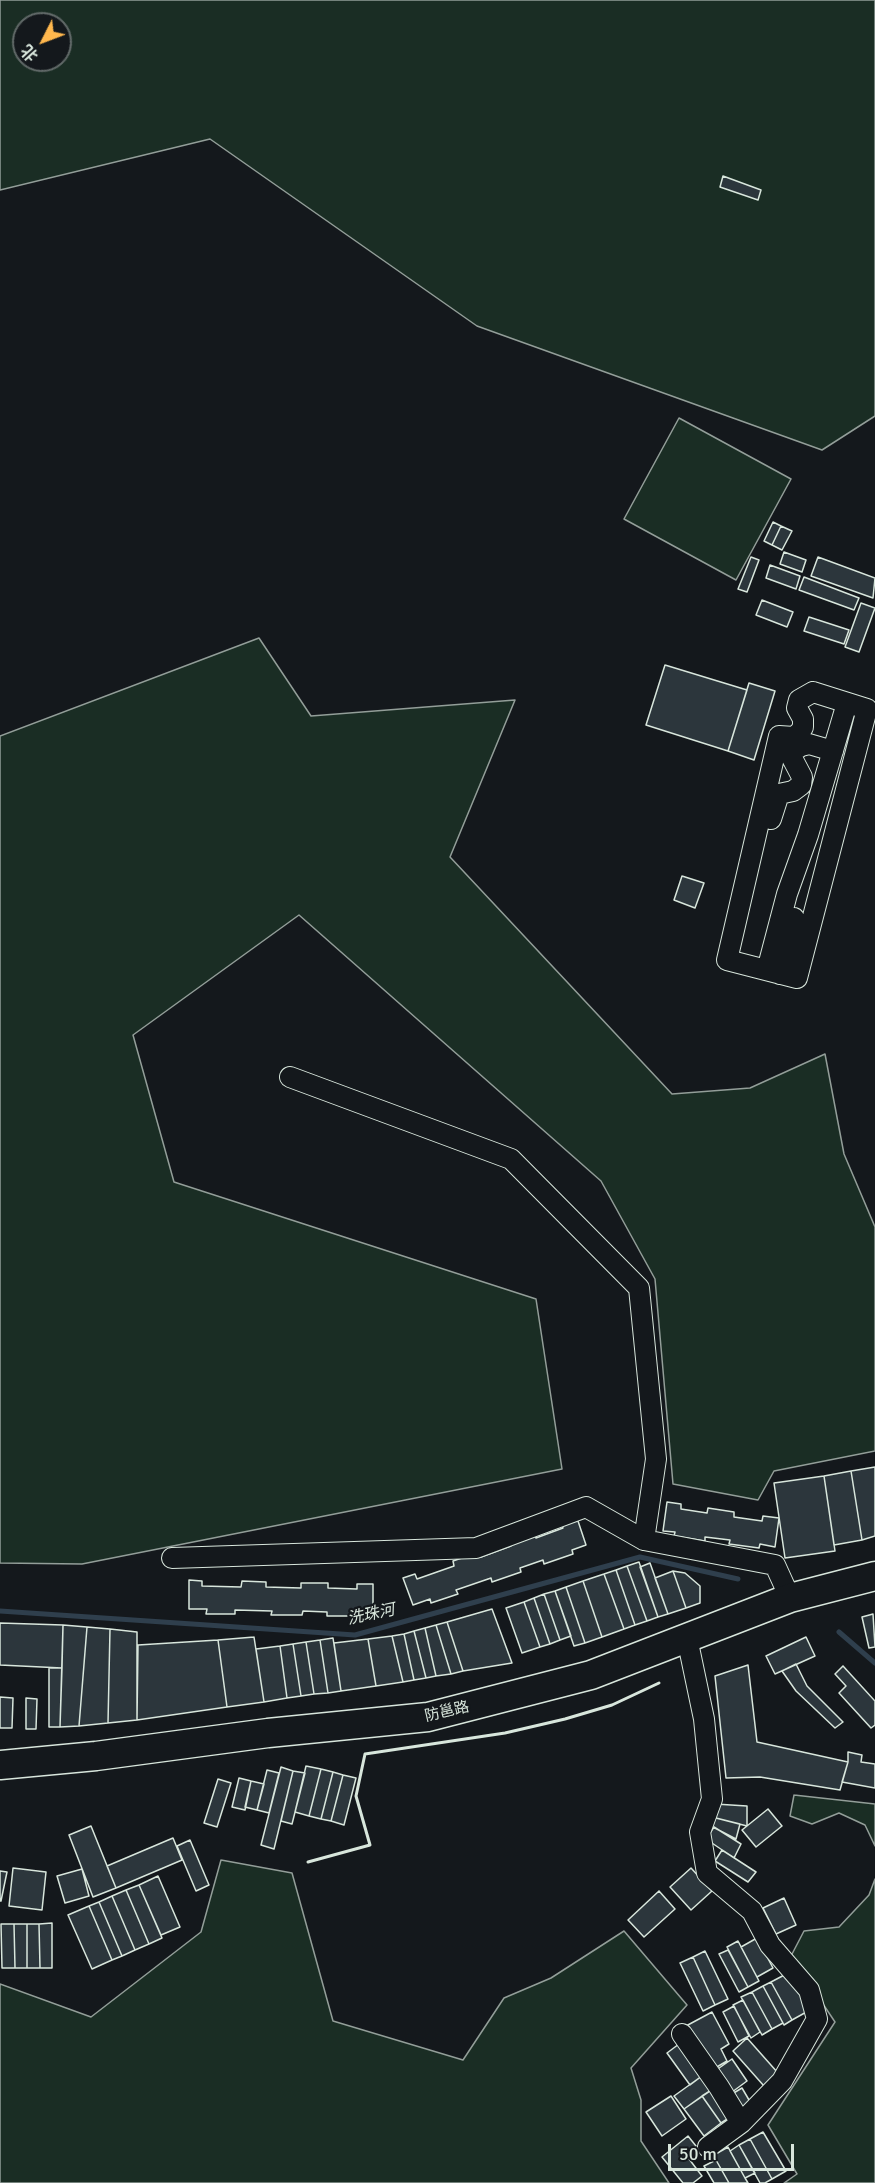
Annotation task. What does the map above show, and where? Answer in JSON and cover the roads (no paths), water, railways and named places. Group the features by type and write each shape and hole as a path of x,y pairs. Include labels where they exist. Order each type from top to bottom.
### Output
{"highway":[{"name":"防邕路","path":"0,1765 96,1756 268,1733 428,1717 591,1675 790,1598 875,1576"}],"street":[{"path":"727,960 778,736 794,737 800,732 803,719 797,708 799,700 805,695 813,692 851,704"},
{"path":"774,972 787,894 808,835 833,751 851,704"},
{"path":"774,972 818,838 851,704"},
{"path":"727,960 779,794 793,791 801,785 802,777 791,756 801,746 810,744 833,751"},
{"path":"727,960 774,972"},
{"path":"290,1077 511,1159 639,1288 656,1459 644,1540"},
{"path":"172,1558 476,1548 586,1507 644,1540 775,1565 790,1598"},
{"path":"687,1638 704,1719 712,1799 700,1832 707,1873 752,1911 770,1945 809,1990 817,2019 782,2081 741,2123 708,2147"},
{"path":"682,2034 741,2123"}],"waterway":[{"name":"洗珠河","path":"0,1611 355,1635 640,1557 738,1579"},
{"name":"洗珠河","path":"839,1632 875,1663"}]}
